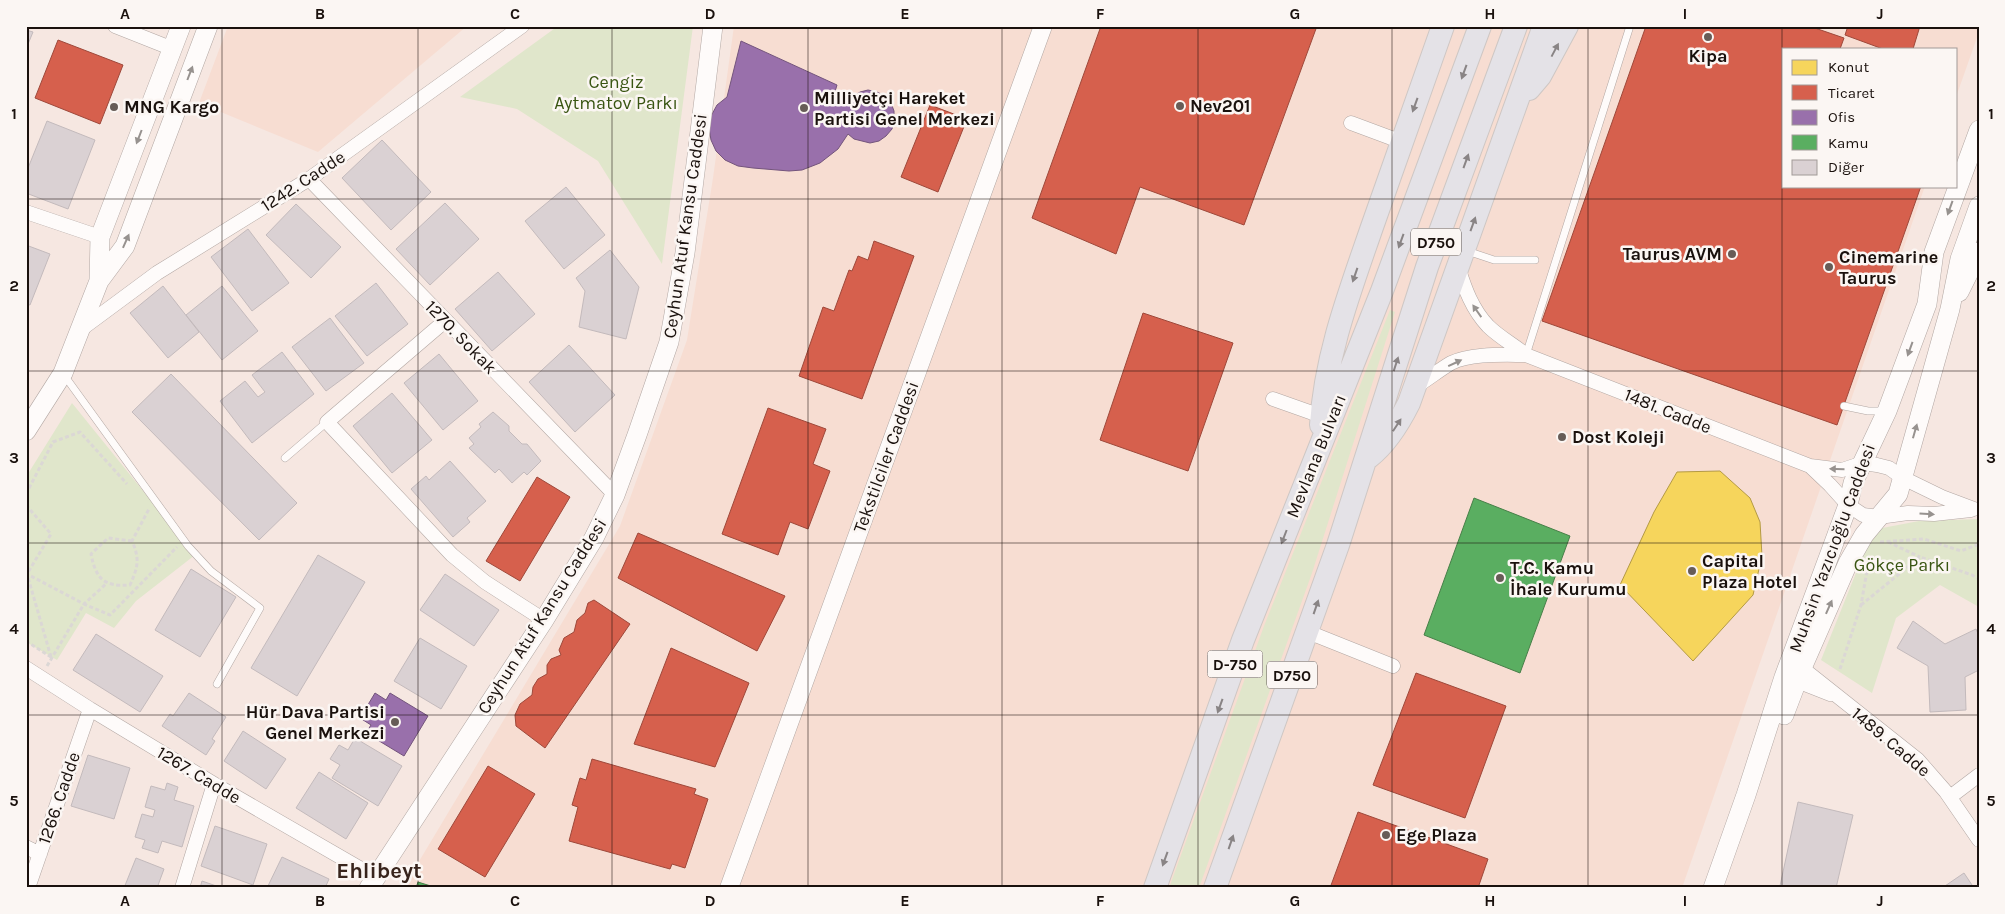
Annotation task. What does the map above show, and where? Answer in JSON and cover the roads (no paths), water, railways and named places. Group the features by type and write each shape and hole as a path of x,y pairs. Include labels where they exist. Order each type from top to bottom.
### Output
{"highway":[{"path":"1321,443 1321,416 1333,348 1351,287 1443,26"},
{"name":"Mevlana Bulvarı","path":"1155,888 1243,640 1382,291 1480,26"},
{"name":"D750","path":"1216,888 1260,761 1308,632 1427,267 1516,26"},
{"path":"1364,461 1382,445 1393,431 1409,403 1544,26"},
{"path":"1518,98 1540,76 1567,26"}],"main road":[{"path":"99,281 100,237 181,26"},
{"path":"26,431 31,413 62,373 99,281 125,246 208,26"},
{"name":"Ceyhun Atuf Kansu Caddesi","path":"372,883 544,620 594,538 615,495 669,342 685,253 713,26"},
{"name":"Muhsin Yazıcıoğlu Caddesi","path":"1796,671 1848,505 1853,483 1887,411 1927,304 1932,260 1979,130"},
{"name":"Muhsin Yazıcıoğlu Caddesi","path":"1713,888 1746,795 1796,671 1848,563 1864,535 1898,494 1950,308 1960,259 1979,206"},
{"name":"Muhsin Yazıcıoğlu Caddesi","path":"1950,308 1973,268 1979,252"},
{"name":"Muhsin Yazıcıoğlu Caddesi","path":"1927,304 1960,259"}],"street":[{"path":"115,26 173,49"},
{"name":"1242. Cadde","path":"80,330 157,273 309,179 522,26"},
{"name":"Tekstilciler Caddesi","path":"729,888 1042,26"},
{"path":"1351,123 1402,142"},
{"name":"1270. Sokak","path":"309,179 615,495"},
{"path":"26,212 100,237"},
{"name":"1481. Cadde","path":"1461,259 1470,300 1479,314 1489,326 1526,355 1810,466 1842,470 1863,463 1889,468 1903,478 1942,498 1977,509"},
{"path":"445,321 327,422 452,555 485,582 544,620"},
{"name":"1481. Cadde","path":"1414,388 1452,363 1463,359 1496,355 1526,355"},
{"path":"1273,399 1321,416"},
{"name":"1481. Cadde","path":"1810,466 1848,505 1863,515 1879,517 1908,513 1959,513 1977,509"},
{"path":"1308,632 1393,666"},
{"name":"1267. Cadde","path":"26,668 372,883"},
{"name":"1489. Cadde","path":"1796,671 1822,682 1835,696 1918,760 1950,797 1979,840"},
{"name":"1266. Cadde","path":"28,888 90,709"},
{"path":"1950,797 1979,775"},
{"path":"182,888 214,784"},
{"path":"26,847 40,854"}],"lane":[{"path":"1526,355 1630,26"},
{"path":"1461,259 1535,260"},
{"path":"62,373 191,551 211,571 260,608 217,684"},
{"path":"1844,406 1868,411 1887,411"},
{"path":"285,458 327,422"}],"place":[{"name":"Kipa","path":"1708,37"},
{"name":"Nev201","path":"1180,106"},
{"name":"MNG Kargo","path":"114,107"},
{"name":"Milliyetçi Hareket Partisi Genel Merkezi","path":"804,108"},
{"name":"Taurus AVM","path":"1732,254"},
{"name":"Cinemarine Taurus","path":"1829,267"},
{"name":"Dost Koleji","path":"1562,437"},
{"name":"Capital Plaza Hotel","path":"1692,571"},
{"name":"T.C. Kamu İhale Kurumu","path":"1500,578"},
{"name":"Hür Dava Partisi Genel Merkezi","path":"395,722"},
{"name":"Ege Plaza","path":"1386,835"}],"district":[{"name":"Ehlibeyt","path":"379,870"}],"park label":[{"name":"Cengiz Aytmatov Parkı","path":"616,92"},
{"name":"Gökçe Parkı","path":"1902,565"}]}
